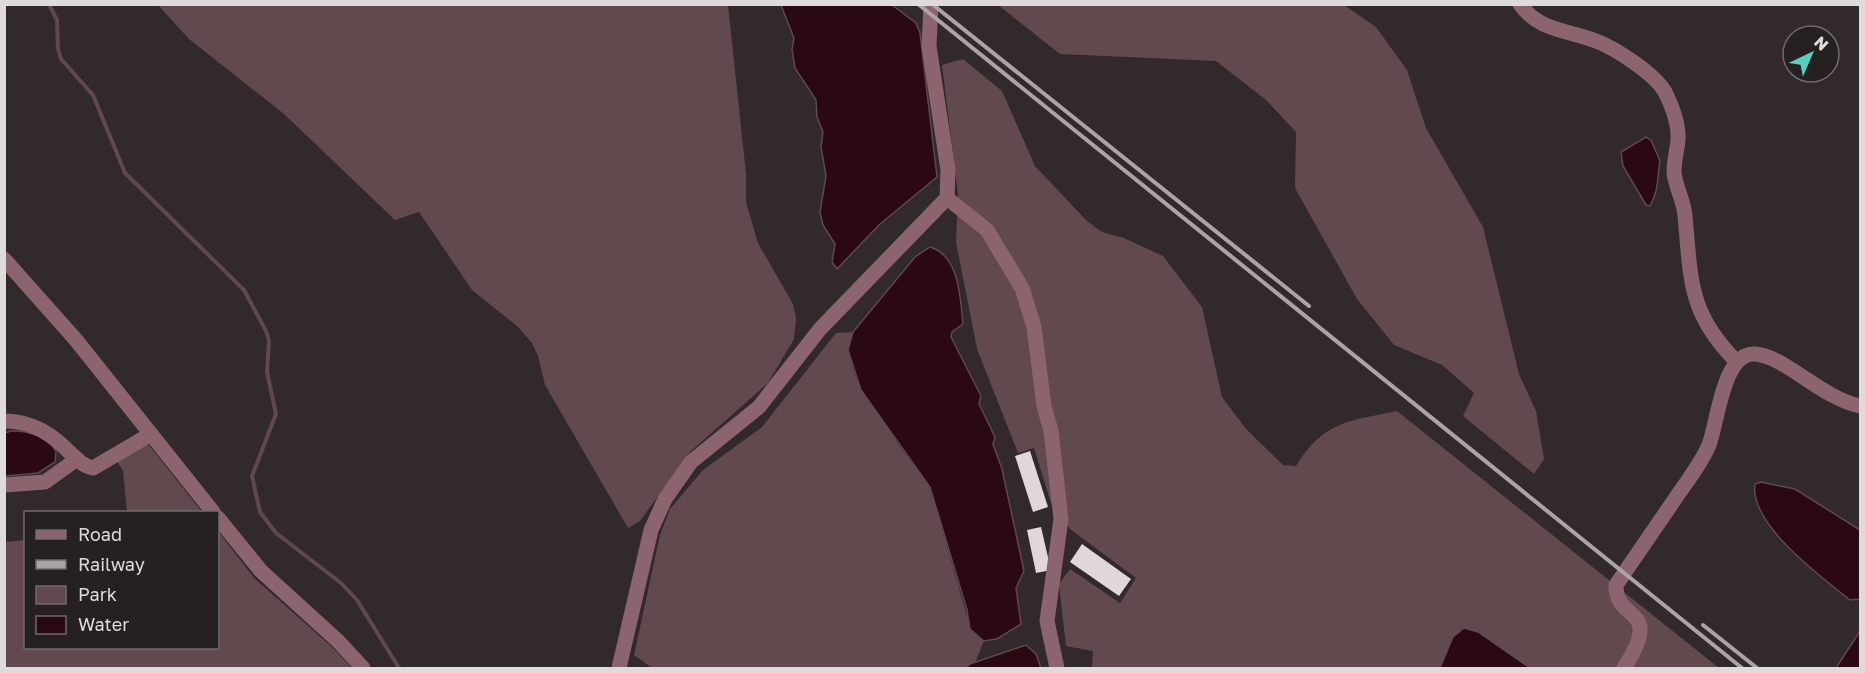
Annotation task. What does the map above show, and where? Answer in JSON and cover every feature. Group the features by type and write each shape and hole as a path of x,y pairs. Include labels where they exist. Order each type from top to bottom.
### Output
{"street":[{"path":"619,669 651,531 664,499 700,455 759,407 820,329 946,198 948,170 929,46 931,4"},
{"path":"1520,4 1528,15 1542,25 1611,47 1646,72 1664,91 1676,120 1678,139 1674,174 1685,213 1690,278 1705,324 1736,361"},
{"path":"946,198 987,230 1022,288 1034,327 1044,406 1051,431 1061,519 1047,621 1057,669"},
{"path":"4,259 76,340 211,511"},
{"path":"1624,669 1642,635 1635,616 1618,596 1616,585 1701,461 1714,429 1729,372 1736,361 1746,355 1767,357 1828,395 1860,406"},
{"path":"4,421 27,423 43,430 77,459 93,468 151,434"},
{"path":"4,485 45,482 77,459"},
{"path":"219,519 261,571 338,641 363,669"}],"green space":[{"path":"158,5 728,5 746,174 746,202 758,243 793,304 796,318 794,339 768,383 690,452 640,521 628,528 545,385 538,356 532,343 517,326 472,290 419,212 395,220 284,114 189,39"},
{"path":"998,5 1344,5 1376,27 1407,70 1426,128 1483,227 1519,374 1536,411 1544,459 1534,474 1463,416 1474,393 1442,365 1394,345 1357,299 1295,188 1296,132 1266,100 1216,61 1060,54"},
{"path":"963,59 1002,91 1035,166 1087,221 1102,232 1124,238 1163,256 1202,307 1222,397 1246,429 1283,465 1296,466 1317,440 1339,425 1397,411 1719,668 1092,668 1093,651 1066,646 1059,584 1070,569 1120,603 1136,578 1070,529 1051,503 1034,448 1018,453 977,349 956,242 958,195 942,65"},
{"path":"853,332 848,350 855,375 898,444 930,487 967,616 979,638 984,641 975,663 966,668 652,668 634,655 660,535 670,509 703,470 762,427 836,333"},
{"path":"148,444 201,511 127,511 123,471 117,461"},
{"path":"219,532 254,578 332,647 352,668 5,668 5,542 24,540 24,649 219,649"}],"water":[{"path":"781,5 892,5 916,23 920,33 937,177 879,225 837,269 832,262 835,244 823,225 820,212 826,176 821,147 823,132 817,117 816,100 795,68 792,49 794,38"},
{"path":"1646,137 1651,140 1660,161 1656,189 1650,206 1646,205 1623,166 1621,152"},
{"path":"930,247 947,259 957,279 963,324 952,332 951,337 981,396 979,404 995,437 993,444 1002,469 1024,571 1016,588 1021,624 997,639 984,641 970,629 967,610 930,487 861,390 848,350 853,332 915,257"},
{"path":"12,431 30,433 42,438 56,451 55,462 38,473 5,476 4,433"},
{"path":"1761,482 1795,489 1860,530 1860,599 1850,600 1822,578 1775,532 1763,516 1756,500 1755,484"},
{"path":"1464,628 1478,632 1530,668 1440,668 1453,637"},
{"path":"1860,631 1860,668 1836,668"},
{"path":"1026,645 1036,654 1041,668 966,668 970,664"}],"building":[{"path":"1030,451 1048,507 1033,512 1015,456"},
{"path":"1041,527 1051,570 1036,573 1027,530"},
{"path":"1082,544 1131,579 1119,596 1070,562"}],"waterway":[{"path":"49,4 57,20 58,49 61,59 93,95 125,173 244,290 266,331 269,341 267,372 276,414 252,476 260,512 276,533 341,583 357,600 399,668"}],"railway":[{"path":"918,4 1742,668"},
{"path":"932,4 1309,306"},
{"path":"1703,625 1757,668"}]}
